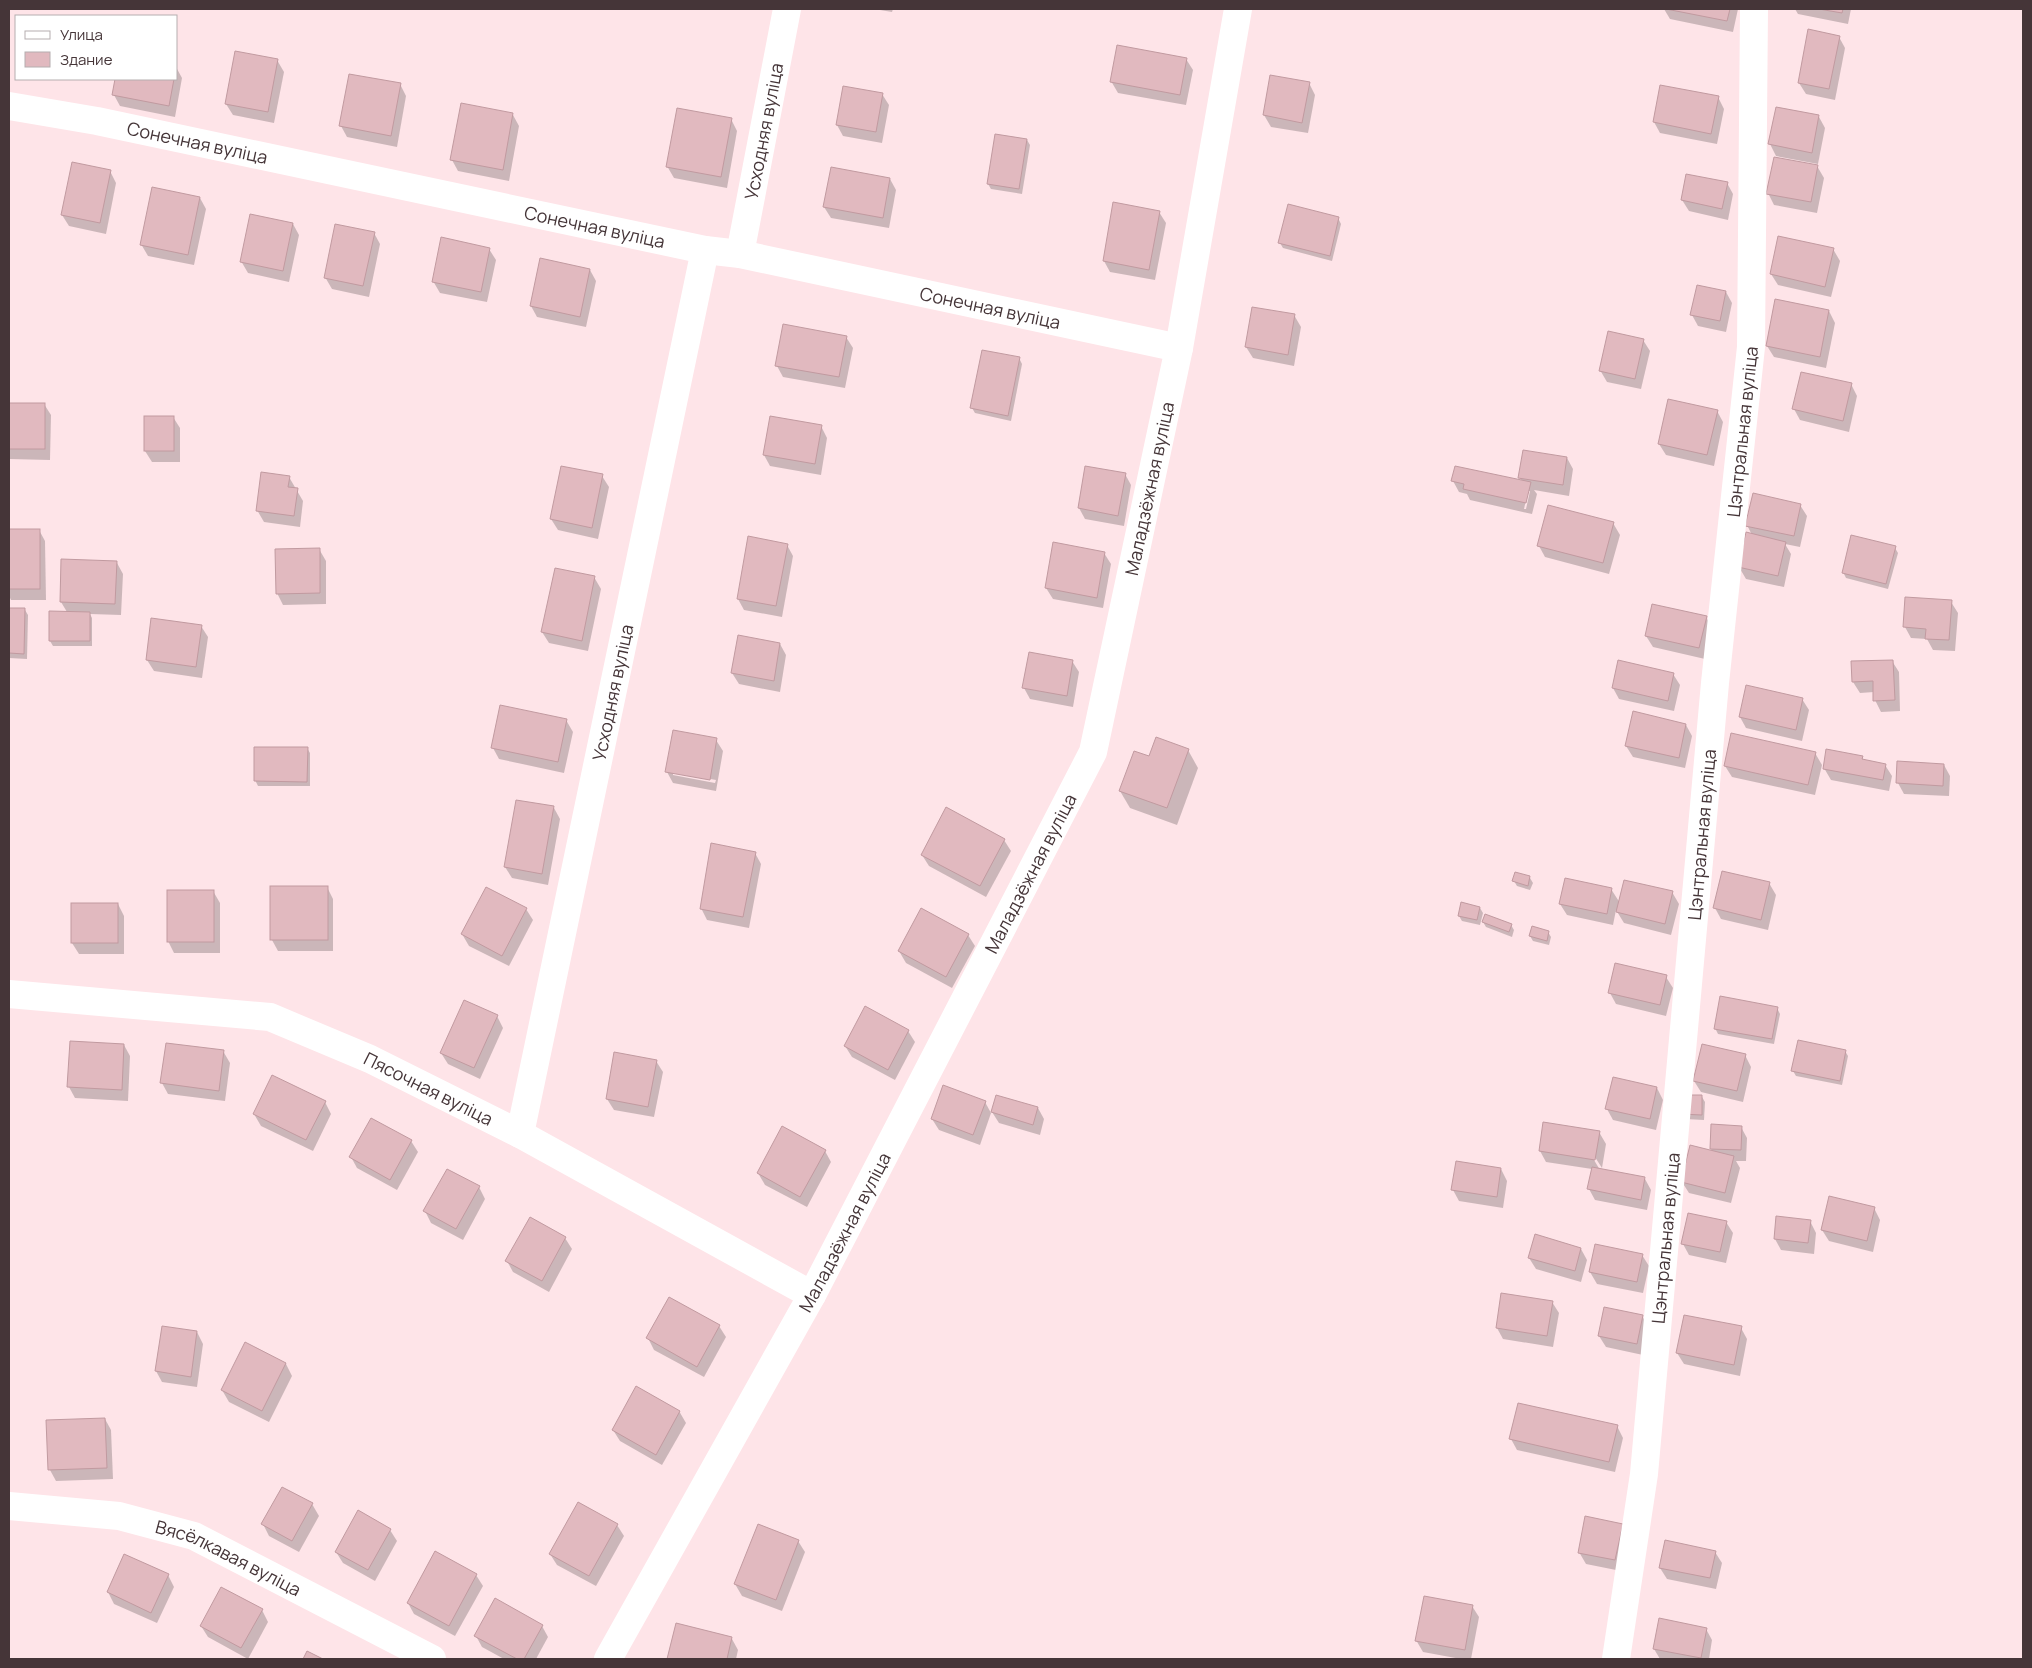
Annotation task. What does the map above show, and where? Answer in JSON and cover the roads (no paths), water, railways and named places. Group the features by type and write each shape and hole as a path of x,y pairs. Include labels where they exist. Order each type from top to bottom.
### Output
{"street":[{"name":"Усходняя вуліца","path":"740,254 787,9"},
{"name":"Маладзёжная вуліца","path":"608,1659 812,1295 1093,752 1179,348 1238,9"},
{"name":"Цэнтральная вуліца","path":"1616,1659 1644,1474 1715,683 1751,347 1754,9"},
{"name":"Сонечная вуліца","path":"9,106 98,121 704,250 740,254 1179,348"},
{"name":"Усходняя вуліца","path":"520,1134 704,250"},
{"name":"Пясочная вуліца","path":"9,994 270,1017 370,1059 520,1134 812,1295"},
{"name":"Вясёлкавая вуліца","path":"9,1506 120,1516 194,1536 432,1659"}]}
